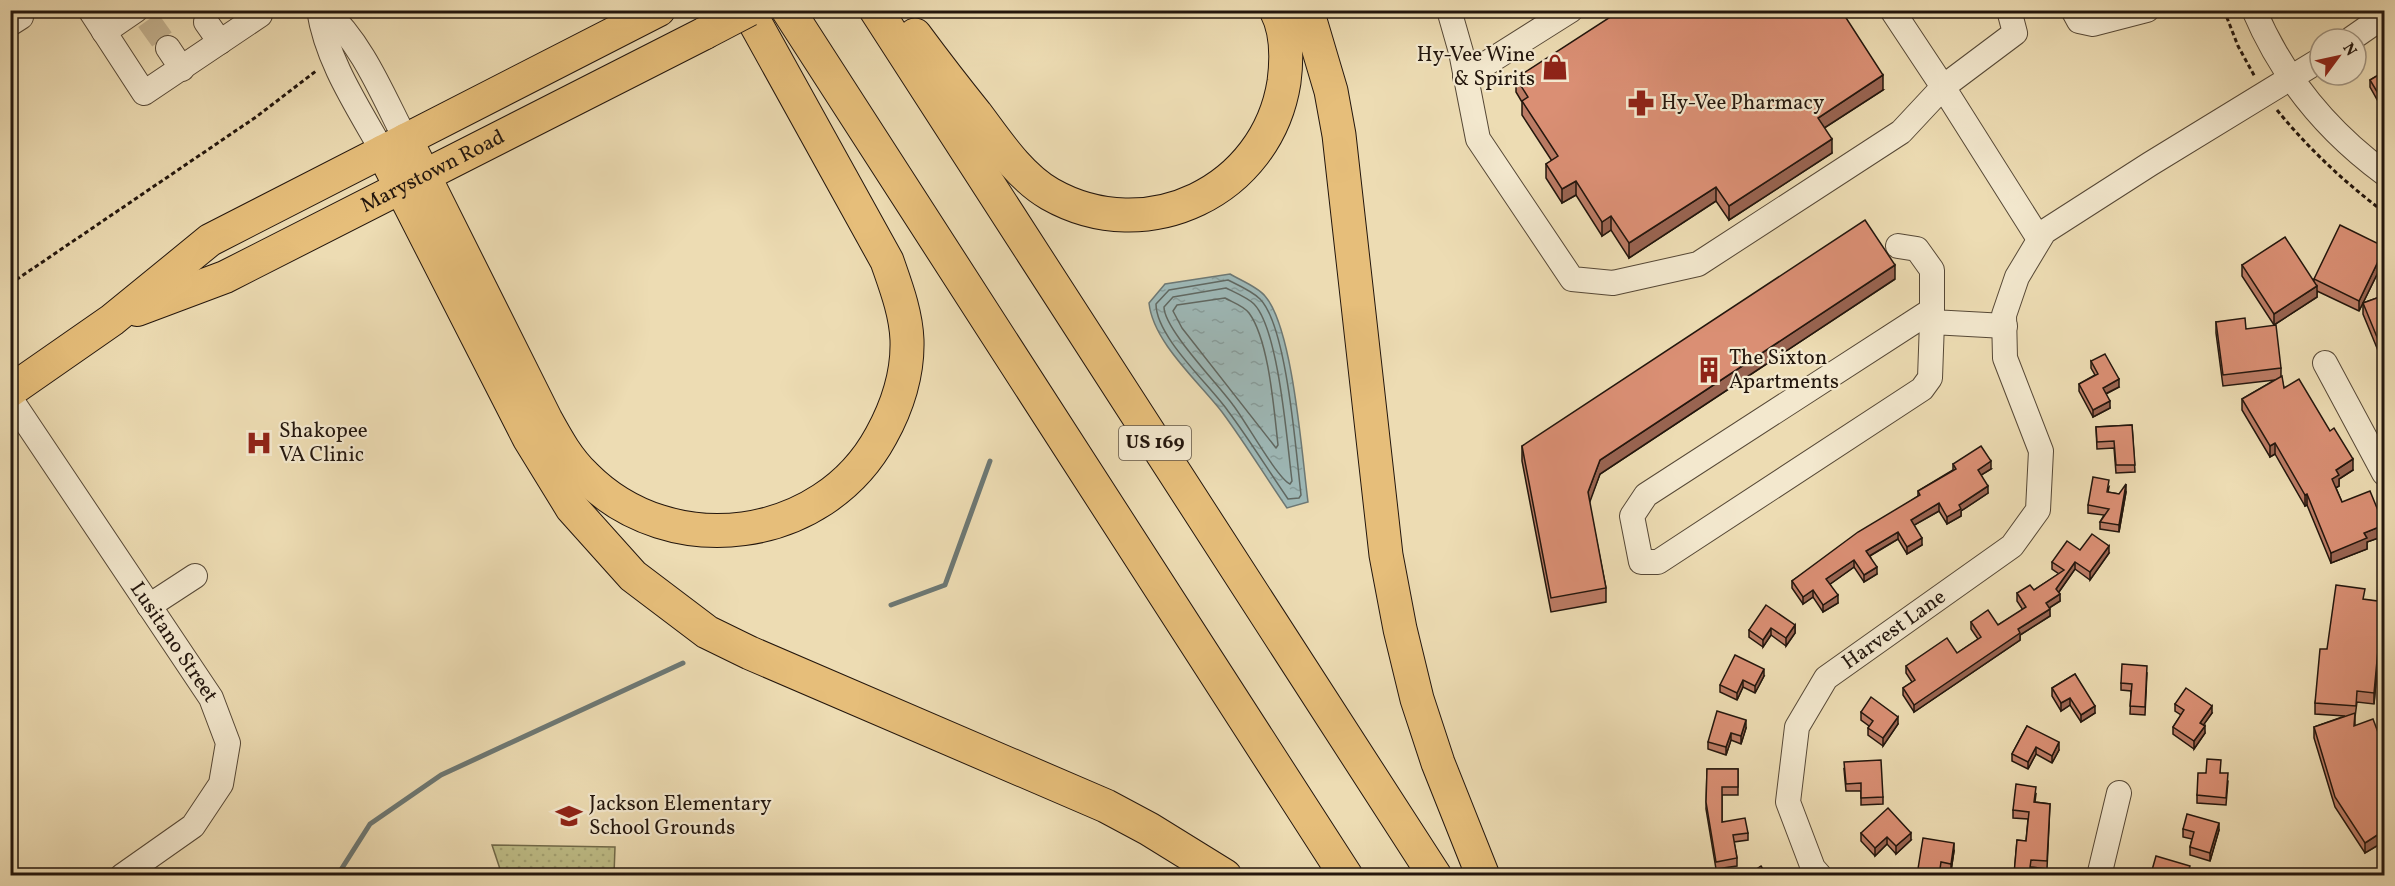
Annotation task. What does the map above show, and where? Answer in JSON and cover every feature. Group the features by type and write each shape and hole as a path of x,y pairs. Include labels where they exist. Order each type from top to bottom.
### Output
{"highway":[{"path":"412,182 563,450 585,477 615,501 643,516 675,527 740,531 777,522 813,506 844,484 872,453 893,415 904,380 907,341 900,298 887,261 748,10"},
{"path":"788,10 1346,876"},
{"name":"US 169","path":"876,10 1435,876"},
{"path":"897,10 1023,172 1049,194 1078,206 1110,214 1141,215 1173,210 1199,199 1225,183 1248,162 1266,137 1281,103 1287,62 1281,21 1276,10"},
{"path":"1307,10 1331,91 1339,135 1386,555 1400,629 1417,699 1438,763 1483,876"},
{"path":"395,146 548,472 572,508 633,576 707,632 741,649 1106,806 1159,835 1225,876"}],"main road":[{"name":"Marystown Road","path":"10,391 112,320 210,240 660,10"},
{"name":"Marystown Road","path":"112,320 225,277 748,10"}],"street":[{"path":"10,24 21,17 17,10"},
{"path":"90,10 144,93 260,15 257,10"},
{"path":"319,10 323,34 333,61 395,146"},
{"path":"325,10 342,25 356,48 395,146"},
{"path":"1449,10 1478,139 1572,279 1613,283 1698,264 1901,132 1943,87 2015,33 2009,10"},
{"path":"1465,78 1571,10"},
{"path":"1892,10 2039,239 2044,232 2150,164 2308,67"},
{"path":"2073,10 2079,21 2093,24 2146,10"},
{"path":"2254,10 2290,78 2326,120 2385,173"},
{"path":"104,32 142,14"},
{"path":"2368,28 2385,16"},
{"path":"206,22 220,42"},
{"path":"168,48 182,69"},
{"name":"Harvest Lane","path":"1820,876 1813,868 1788,802 1797,727 1826,678 2012,546 2038,510 2041,451 2005,358 2004,315 2017,277 2039,239"},
{"path":"1898,246 1917,249 1932,270 1932,316 1930,378 1922,389 1658,562 1641,562 1632,516 1646,495 1932,316 2005,326"},
{"path":"2325,363 2385,473"},
{"name":"Lusitano Street","path":"10,398 211,698 228,743 221,784 193,826 122,876"},
{"path":"149,606 195,576"},
{"path":"2099,876 2119,793"}],"path":[{"path":"2224,10 2238,46 2266,94 2304,142 2361,195 2385,212"},
{"path":"10,284 256,117 316,71 333,61"}],"shaded area":[{"path":"492,845 615,847 614,875 502,875"}],"water":[{"path":"1230,274 1265,296 1275,312 1283,335 1295,394 1308,502 1287,508 1222,412 1168,346 1152,318 1149,303 1165,284"}],"building":[{"path":"1621,10 1841,10 1883,75 1818,118 1832,139 1729,206 1716,187 1629,243 1611,216 1602,222 1576,181 1562,189 1546,164 1558,156 1522,101 1528,97 1516,78"},
{"path":"2385,71 2385,92 2379,95 2370,80"},
{"name":"The Sixton Apartments","path":"1865,220 1895,265 1600,460 1588,492 1606,588 1551,598 1522,446"},
{"path":"2340,225 2385,247 2359,301 2314,279"},
{"path":"2285,237 2317,286 2274,314 2242,265"},
{"path":"2385,295 2385,351 2363,303"},
{"path":"2245,318 2246,329 2276,325 2281,368 2223,375 2216,322"},
{"path":"2105,354 2119,379 2103,388 2110,401 2093,410 2079,384 2098,374 2091,361"},
{"path":"2282,376 2284,388 2299,379 2330,431 2334,428 2353,459 2336,470 2339,475 2332,479 2342,502 2370,491 2384,525 2364,533 2367,538 2331,553 2307,494 2305,495 2275,443 2270,446 2242,399"},
{"path":"2132,425 2135,465 2116,465 2114,441 2097,442 2096,427"},
{"path":"1981,446 1991,461 1978,470 1988,486 1959,505 1961,509 1947,517 1939,503 1911,520 1922,538 1907,547 1898,532 1866,551 1877,567 1864,575 1854,560 1826,579 1838,595 1823,605 1813,590 1803,597 1792,581 1858,532 1920,495 1918,491 1956,469 1953,464"},
{"path":"2093,477 2109,480 2107,492 2119,494 2126,484 2119,525 2100,522 2109,509 2088,505"},
{"path":"2092,534 2109,546 2090,572 2075,562 2056,589 2060,594 2046,603 2050,609 2018,629 2020,633 1914,705 1903,688 1915,680 1906,666 1947,638 1957,653 1981,637 1971,622 1988,610 1998,625 2026,607 2017,593 2030,585 2034,590 2064,570 2052,562 2067,541 2080,550"},
{"path":"2336,585 2365,589 2363,599 2385,602 2385,639 2379,639 2374,693 2357,691 2356,706 2315,703 2320,649 2327,649"},
{"path":"1766,605 1795,625 1786,638 1771,628 1763,640 1749,630"},
{"path":"1735,655 1764,669 1755,686 1743,680 1737,693 1720,685"},
{"path":"2122,664 2147,666 2145,707 2130,706 2132,684 2121,683"},
{"path":"2075,674 2095,706 2081,715 2070,698 2061,703 2052,688"},
{"path":"2186,688 2212,706 2200,723 2205,726 2194,741 2173,727 2184,710 2175,704"},
{"path":"1871,697 1898,717 1883,738 1868,728 1873,721 1861,712"},
{"path":"1717,711 1746,720 1741,736 1731,733 1726,747 1708,742"},
{"path":"2355,713 2354,726 2373,719 2385,751 2385,755 2380,756 2385,763 2385,830 2365,843 2335,797 2314,727"},
{"path":"2027,726 2059,742 2052,756 2036,747 2028,762 2012,754"},
{"path":"2207,759 2221,760 2220,773 2228,773 2226,798 2197,795 2198,773 2206,773"},
{"path":"1881,760 1883,797 1861,798 1861,783 1846,784 1844,762"},
{"path":"1707,769 1738,769 1738,787 1722,787 1722,822 1745,818 1748,833 1733,835 1737,858 1716,862 1706,802"},
{"path":"2016,784 2036,787 2034,802 2050,804 2047,861 2031,860 2029,875 2014,874 2017,840 2026,841 2029,812 2013,810"},
{"path":"1888,808 1911,833 1896,846 1887,837 1875,848 1861,833"},
{"path":"2187,814 2219,823 2210,853 2190,847 2194,832 2183,829"},
{"path":"1923,838 1954,843 1951,864 1941,862 1939,876 1917,875"},
{"path":"2156,856 2190,866 2187,876 2166,876 2166,874 2152,870"},
{"path":"1761,866 1767,876 1746,876"}],"waterway":[{"path":"891,605 945,585 990,461"},
{"path":"337,876 370,824 441,775 683,663"}],"tunnel":[{"path":"148,20 168,48"}],"place":[{"name":"Hy-Vee Wine & Spirits","path":"1555,67"},
{"name":"Hy-Vee Pharmacy","path":"1641,103"},
{"name":"The Sixton Apartments","path":"1709,370"},
{"name":"Shakopee VA Clinic","path":"259,443"},
{"name":"Jackson Elementary School Grounds","path":"569,816"}]}
